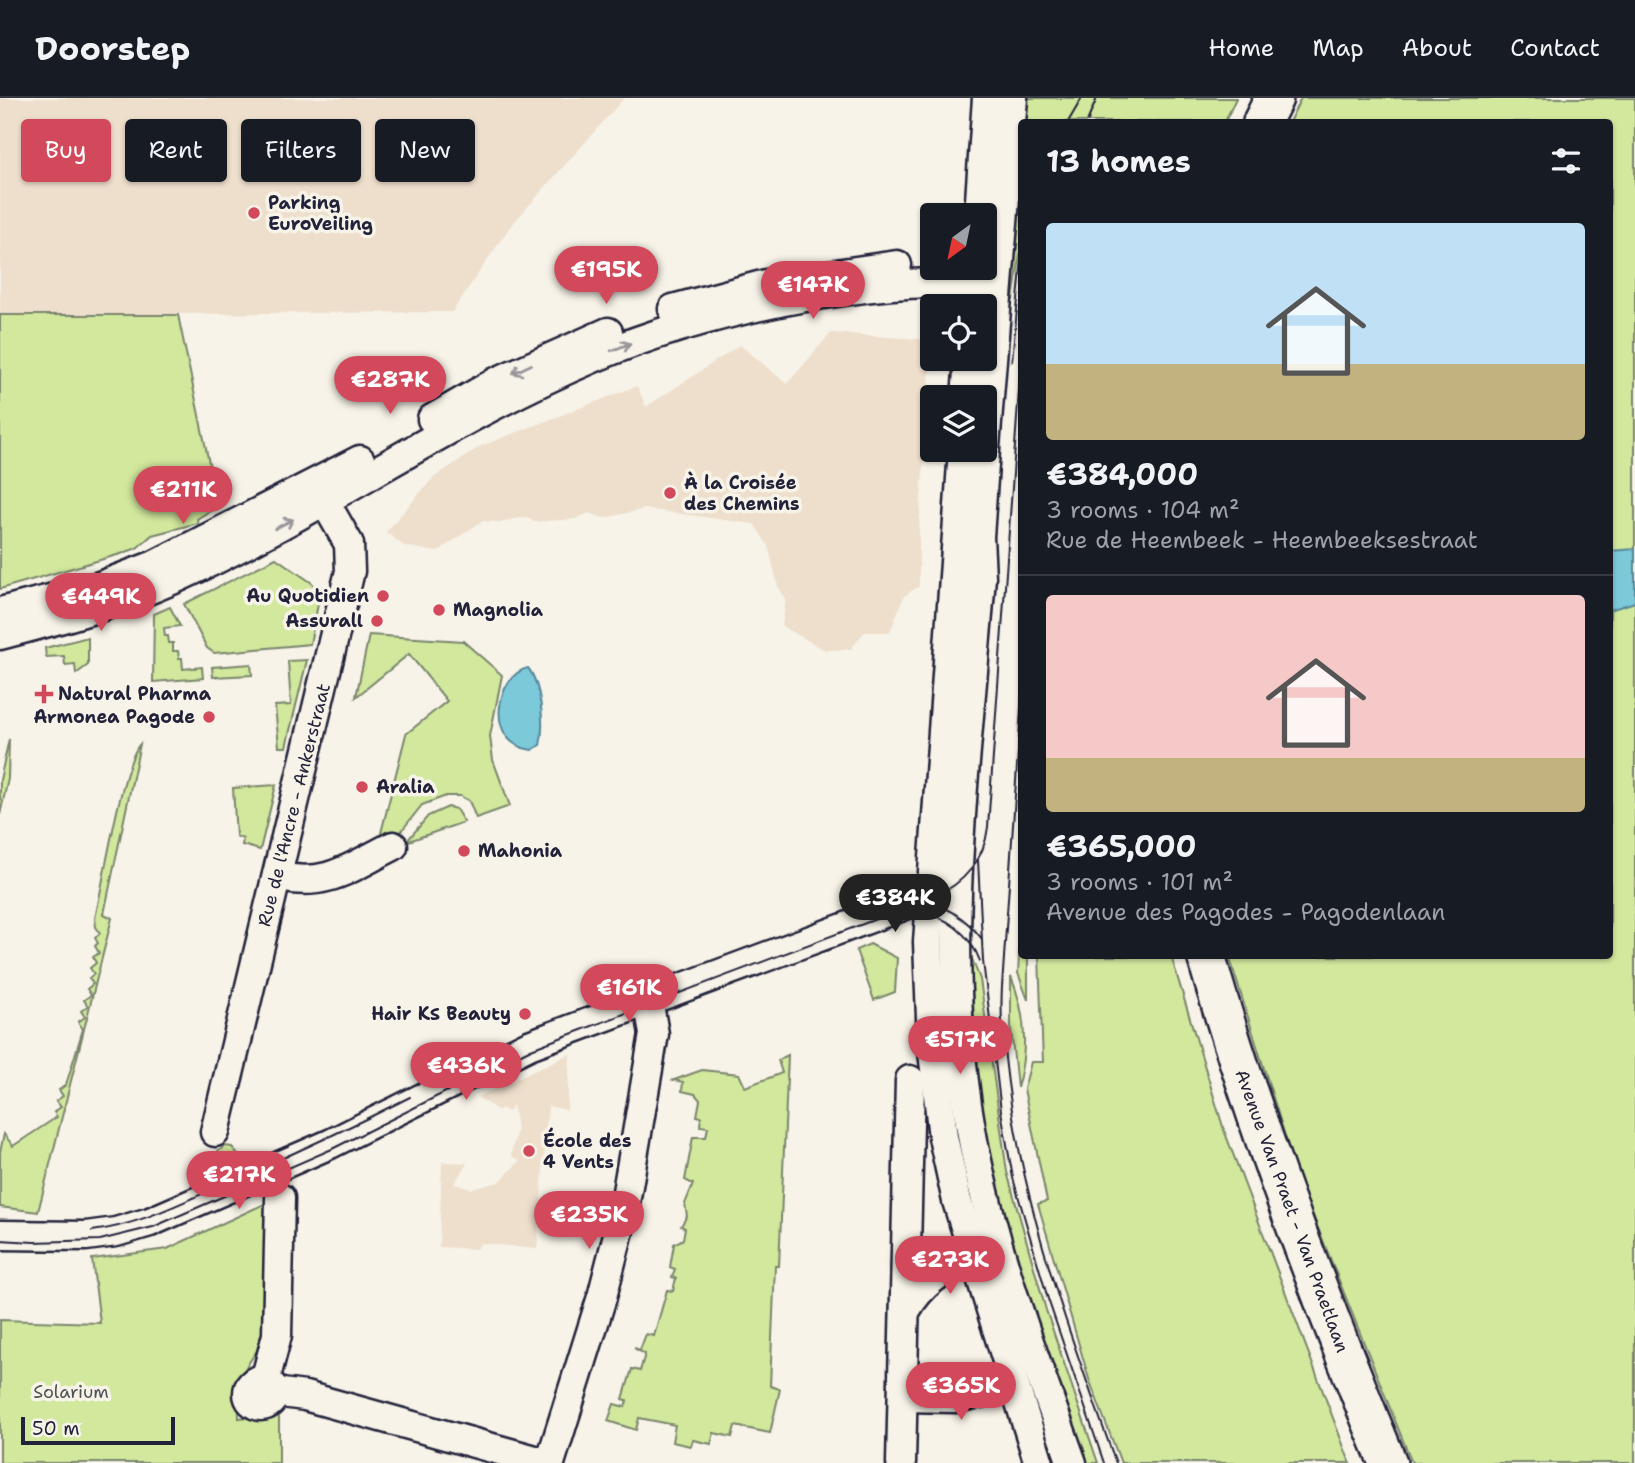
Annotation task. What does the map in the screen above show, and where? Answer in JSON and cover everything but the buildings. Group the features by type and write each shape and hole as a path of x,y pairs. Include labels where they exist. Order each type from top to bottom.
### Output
{"main road":[{"path":"1264,119 1274,98"},
{"name":"Avenue Van Praet - Van Praetlaan","path":"1207,959 1240,1073 1282,1194 1388,1463"}],"street":[{"path":"980,203 987,98"},
{"path":"990,385 1013,98"},
{"path":"0,635 96,609 163,584 320,494 496,382 584,341 645,318 766,284 881,265 920,264"},
{"path":"0,612 100,586 155,565 320,494 510,398 592,359 651,336 762,305 873,286 929,282 974,287"},
{"path":"962,462 928,983 938,1098 947,1159 973,1258 1039,1463"},
{"path":"984,462 979,537 981,577 957,904 955,977 958,1028 966,1097 980,1173 1032,1347 1072,1463"},
{"name":"Rue de l'Ancre - Ankerstraat","path":"215,1132 351,564 349,544 320,494"},
{"path":"277,876 315,881 393,846"},
{"path":"0,1235 86,1236 116,1232 150,1222 330,1144 503,1056 648,999 932,895"},
{"path":"280,1198 277,1331 269,1386 548,1463 602,1297 623,1215 654,1034 648,999"},
{"path":"901,1463 910,1080"},
{"path":"906,1310 919,1291 939,1274 973,1258"},
{"path":"904,1397 955,1398 1014,1385"}],"shaded area":[{"name":"Parking EuroVeiling","path":"0,98 624,98 509,228 452,312 0,315"},
{"name":"À la Croisée des Chemins","path":"831,333 920,339 920,371 930,371 929,385 920,385 920,462 924,462 919,528 919,586 904,596 890,632 864,632 851,649 825,650 782,626 786,599 778,586 768,545 754,524 645,509 604,518 589,513 575,519 534,522 526,517 500,522 482,521 437,552 404,546 386,532 433,478 481,446 637,386 646,407 740,345 787,384"},
{"name":"École des 4 Vents","path":"570,1054 567,1110 548,1106 537,1249 481,1243 476,1249 439,1247 442,1162 467,1163 454,1184 472,1189 499,1182 520,1161 511,1155 517,1128 513,1105 508,1112 501,1108 499,1111 477,1097"}],"green space":[{"path":"1025,98 1236,98 1226,119 1022,119"},
{"path":"1301,98 1635,98 1635,1463 1412,1463 1298,1178 1230,959 1613,959 1613,119 1290,119"},
{"path":"1018,159 1018,268 1013,300 1002,299"},
{"path":"0,315 178,315 218,506 197,519 198,523 152,535 137,548 124,553 0,589"},
{"path":"276,558 312,583 320,594 310,644 214,653 207,648 184,604"},
{"path":"170,607 180,626 164,628 165,636 168,636 169,643 173,643 173,651 178,651 179,658 182,658 183,669 202,667 203,678 153,682 154,614"},
{"path":"369,635 463,641 502,675 490,736 493,760 510,806 476,818 469,801 460,796 446,796 422,805 395,839 378,845 406,734 447,701 409,654 356,697"},
{"path":"88,637 88,665 76,674 75,664 65,665 64,656 46,657 45,648"},
{"path":"307,660 286,747 279,747 275,706 291,705 288,661"},
{"path":"251,664 252,675 213,677 212,667"},
{"path":"9,739 8,779 0,815 0,780"},
{"path":"140,744 104,914 112,918 38,1212 0,1207 0,1152 4,1134 13,1146 57,1117 54,1112 61,1107 56,1101 63,1096 59,1090 66,1085 83,1029 78,1022 85,1017 81,1011 88,1006 84,1000 91,995 87,989 93,984 89,978 94,974 90,968 96,963 93,957 99,953 95,938 100,933 95,918 114,826 126,775"},
{"path":"276,785 260,850 242,845 243,839 236,836 233,788"},
{"path":"448,807 456,809 464,822 406,842 428,816"},
{"path":"870,944 897,958 895,992 874,1000 856,950"},
{"path":"966,944 980,979 1007,1172 1046,1310 1098,1463 1079,1463 1039,1348 978,1131"},
{"path":"1019,959 1028,959 1028,1000 1018,973"},
{"path":"1039,959 1172,959 1224,1130 1350,1463 1121,1463 1089,1379 1038,1204 1047,1201 1024,1089 1031,1062 1043,1062"},
{"path":"1011,977 1020,1004 1024,1032 1023,1060 1017,1088 1011,1029"},
{"path":"788,1055 779,1266 775,1266 770,1386 780,1389 770,1433 735,1426 732,1437 714,1433 711,1444 693,1440 691,1446 672,1442 675,1425 639,1418 636,1430 608,1421 614,1404 625,1407 627,1401 623,1399 632,1369 640,1371 645,1354 634,1348 640,1350 646,1334 654,1336 667,1290 673,1291 676,1278 672,1277 675,1269 670,1267 674,1244 683,1239 685,1228 681,1226 687,1216 685,1204 693,1184 685,1180 693,1137 706,1137 708,1127 700,1126 701,1117 697,1116 700,1100 695,1094 682,1091 683,1082 674,1080 702,1070 739,1074 745,1087 782,1073 778,1060"},
{"path":"225,1146 232,1147 238,1155 207,1167 212,1156"},
{"name":"Solarium","path":"273,1200 270,1331 238,1379 239,1418 279,1413 279,1463 0,1463 0,1320 100,1323 92,1259 167,1249"}],"water":[{"path":"1635,549 1635,602 1613,609 1613,551"},
{"path":"528,668 539,694 542,716 540,745 532,750 516,745 506,736 500,709 502,695 508,683 517,673"}],"tram line":[{"path":"1070,119 1082,98"},
{"path":"1088,119 1097,98"},
{"path":"1012,361 1018,299"},
{"path":"0,1240 100,1240 153,1227 332,1149 531,1049 932,898 962,879 977,861 988,827 1018,403"},
{"path":"1018,752 1002,987 1002,1023 1007,1071 1026,1180 1051,1276 1116,1463"},
{"path":"978,860 983,961 1001,1111 1013,1178 1048,1299 1104,1463"},
{"path":"921,902 939,906 955,914 982,939"},
{"path":"918,912 938,917 956,928 970,942 980,961"},
{"path":"92,1231 143,1219 176,1206 410,1097"}],"place":[{"name":"Parking EuroVeiling","path":"254,213"},
{"name":"À la Croisée des Chemins","path":"670,493"},
{"name":"Au Quotidien","path":"383,596"},
{"name":"Magnolia","path":"439,610"},
{"name":"Assurall","path":"377,621"},
{"name":"Natural Pharma","path":"44,694"},
{"name":"Armonea Pagode","path":"209,717"},
{"name":"Aralia","path":"362,787"},
{"name":"Mahonia","path":"464,851"},
{"name":"Hair KS Beauty","path":"525,1014"},
{"name":"École des 4 Vents","path":"529,1151"}]}
